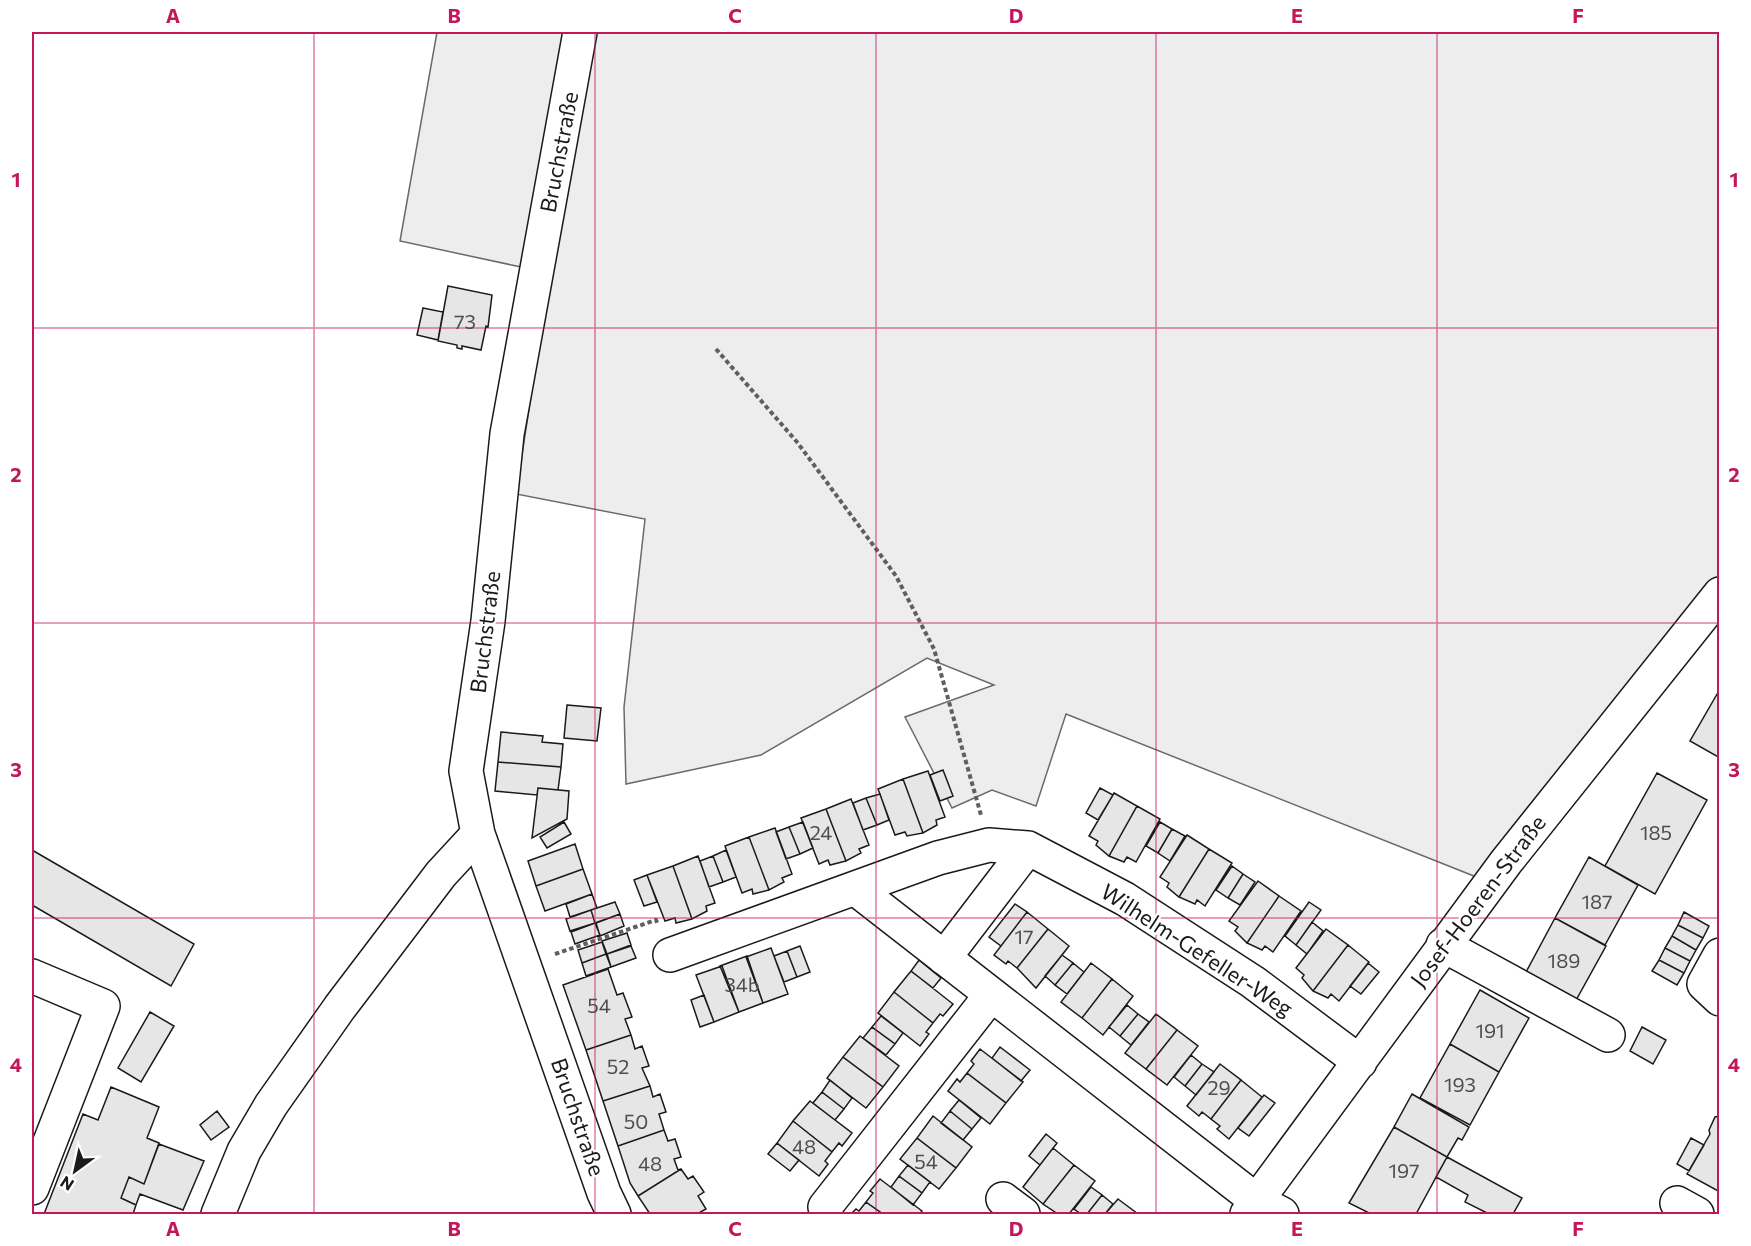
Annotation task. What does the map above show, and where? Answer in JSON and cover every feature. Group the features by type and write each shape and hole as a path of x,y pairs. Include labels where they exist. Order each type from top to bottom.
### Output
{"street":[{"name":"Bruchstraße","path":"580,32 507,434 488,621 466,771 478,834 526,964 604,1193 614,1215"},
{"name":"Josef-Hoeren-Straße","path":"1262,1210 1360,1062 1443,945 1719,594"},
{"path":"218,1215 244,1151 271,1105 340,1007 441,874 478,834"},
{"name":"Wilhelm-Gefeller-Weg","path":"670,955 938,858 989,845 1028,848 1125,899 1254,982 1360,1062"},
{"path":"944,958 1028,848"},
{"path":"856,889 1262,1210"},
{"path":"1443,945 1608,1035"},
{"path":"1719,955 1704,984 1719,999"},
{"path":"32,976 103,1006 32,1188"},
{"path":"825,1207 991,995"}],"path":[{"path":"716,348 797,442 896,576 934,649 989,845"},
{"path":"526,964 656,920 670,955"}],"shaded area":[{"path":"437,32 568,32 521,267 400,241"},
{"path":"587,32 1719,32 1719,589 1489,882 1066,714 1036,806 992,790 952,808 905,717 994,685 927,658 761,755 626,784 624,707 645,519 516,494"}],"building":[{"path":"448,286 492,295 488,327 486,326 481,350 462,346 462,349 457,348 457,345 438,341"},
{"path":"423,308 443,312 438,340 417,335"},
{"path":"1720,689 1720,758 1690,741"},
{"path":"567,705 601,708 597,741 564,738"},
{"path":"501,732 543,736 542,742 563,744 561,767 498,762"},
{"path":"498,762 561,767 558,790 538,788 537,795 495,791"},
{"path":"943,770 953,796 940,801 930,775"},
{"path":"928,771 945,817 936,820 937,825 923,833 903,779"},
{"path":"1657,773 1707,800 1655,894 1605,866"},
{"path":"903,779 923,833 907,836 905,832 895,835 878,789"},
{"path":"538,788 569,791 567,819 532,838"},
{"path":"1100,788 1113,795 1098,820 1086,813"},
{"path":"1114,793 1137,806 1109,856 1096,845 1098,841 1089,836"},
{"path":"880,794 889,820 877,825 866,798"},
{"path":"866,798 877,825 863,830 853,803"},
{"path":"851,799 869,845 859,849 861,853 846,861 826,809"},
{"path":"1137,806 1160,819 1136,862 1127,857 1124,862 1109,856"},
{"path":"826,809 846,861 830,865 828,860 819,864 801,818"},
{"path":"564,822 571,834 547,848 540,837"},
{"path":"803,822 813,848 800,854 789,827"},
{"path":"1160,822 1172,829 1158,853 1146,846"},
{"path":"789,827 800,854 786,859 776,832"},
{"path":"775,828 792,874 782,878 784,882 769,890 749,837"},
{"path":"1172,829 1185,836 1170,861 1158,853"},
{"path":"1187,835 1209,849 1179,897 1167,887 1169,883 1160,877"},
{"path":"749,837 769,890 753,894 752,889 742,893 725,846"},
{"path":"575,844 583,869 536,886 528,861"},
{"path":"1209,849 1232,863 1205,906 1197,900 1195,904 1179,897"},
{"path":"32,850 194,944 171,986 32,905"},
{"path":"726,850 736,877 723,882 713,856"},
{"path":"698,856 715,903 706,906 707,911 692,919 673,866"},
{"path":"713,856 723,882 709,887 700,861"},
{"path":"1589,857 1638,885 1605,945 1555,918"},
{"path":"673,866 692,919 676,923 675,918 665,921 647,875"},
{"path":"1232,866 1243,874 1228,898 1216,890"},
{"path":"583,869 592,894 545,911 536,886"},
{"path":"1243,874 1255,882 1240,905 1228,898"},
{"path":"647,875 657,902 644,906 634,880"},
{"path":"1258,881 1279,896 1247,943 1235,931 1238,927 1229,921"},
{"path":"592,894 597,908 570,917 566,904"},
{"path":"1279,896 1301,911 1273,952 1265,946 1262,950 1247,943"},
{"path":"615,902 620,914 595,923 591,910"},
{"path":"1309,902 1321,910 1296,945 1285,936"},
{"path":"1015,904 1027,912 1001,946 989,937"},
{"path":"591,910 595,923 570,931 566,919"},
{"path":"1027,912 1048,929 1017,968 1008,961 1006,964 994,955"},
{"path":"1684,912 1709,926 1703,938 1678,925"},
{"path":"620,914 624,926 600,936 596,923"},
{"path":"1555,918 1606,946 1575,1002 1525,974"},
{"path":"1312,922 1323,931 1307,954 1296,945"},
{"path":"595,923 600,935 575,944 571,932"},
{"path":"1678,925 1703,938 1696,950 1672,936"},
{"path":"1048,929 1069,946 1036,988 1017,968"},
{"path":"1326,929 1348,945 1313,991 1302,978 1304,975 1296,968"},
{"path":"627,933 631,945 607,954 602,941"},
{"path":"1672,936 1696,950 1690,961 1665,948"},
{"path":"602,942 606,954 582,963 578,950"},
{"path":"1348,945 1369,962 1339,1001 1331,994 1328,998 1313,991"},
{"path":"631,946 636,958 611,967 607,954"},
{"path":"800,946 810,972 797,977 787,951"},
{"path":"771,948 788,994 763,1003 746,957"},
{"path":"1665,948 1690,961 1684,973 1659,960"},
{"path":"787,951 797,977 784,982 774,956"},
{"path":"606,954 611,967 586,976 582,963"},
{"path":"1062,955 1073,963 1055,985 1045,976"},
{"path":"747,956 763,1003 739,1012 720,966"},
{"path":"919,960 941,978 933,988 911,971"},
{"path":"1659,960 1684,973 1677,985 1652,971"},
{"path":"1073,963 1084,972 1067,994 1055,985"},
{"path":"1091,963 1112,979 1082,1018 1061,1002"},
{"path":"1368,963 1379,972 1361,994 1350,986"},
{"path":"722,966 739,1012 714,1022 696,975"},
{"path":"608,969 617,995 623,993 632,1017 625,1019 631,1035 586,1050 563,985"},
{"path":"911,971 953,1004 943,1016 940,1014 933,1023 894,992"},
{"path":"1112,979 1133,996 1103,1035 1082,1018"},
{"path":"1480,990 1529,1018 1499,1072 1450,1044"},
{"path":"894,992 933,1023 926,1032 929,1034 920,1046 878,1013"},
{"path":"704,995 714,1022 700,1027 691,1000"},
{"path":"1127,1005 1138,1014 1120,1036 1109,1027"},
{"path":"150,1012 174,1026 141,1082 118,1068"},
{"path":"1138,1014 1149,1022 1131,1045 1120,1036"},
{"path":"1156,1014 1177,1030 1146,1069 1125,1053"},
{"path":"881,1016 903,1033 895,1044 872,1027"},
{"path":"872,1027 895,1044 886,1055 863,1038"},
{"path":"1642,1027 1666,1040 1653,1064 1630,1051"},
{"path":"1177,1030 1198,1046 1167,1085 1146,1069"},
{"path":"631,1035 635,1049 642,1046 649,1066 642,1068 650,1086 603,1101 586,1050"},
{"path":"860,1036 899,1066 883,1087 843,1057"},
{"path":"1450,1044 1499,1072 1470,1125 1420,1098"},
{"path":"1000,1047 1030,1070 1021,1081 992,1058"},
{"path":"980,1049 1023,1082 1006,1103 967,1073 974,1064 971,1061"},
{"path":"1191,1055 1202,1064 1185,1086 1174,1077"},
{"path":"843,1057 883,1087 866,1108 827,1078"},
{"path":"1202,1064 1214,1072 1196,1095 1185,1086"},
{"path":"1220,1064 1241,1080 1211,1119 1202,1112 1199,1116 1187,1106"},
{"path":"967,1073 1006,1103 990,1124 948,1091 957,1079 960,1082"},
{"path":"830,1080 852,1098 844,1109 822,1092"},
{"path":"1241,1080 1262,1097 1229,1139 1217,1129 1220,1126 1211,1119"},
{"path":"650,1086 653,1097 660,1094 666,1112 659,1114 664,1130 618,1146 603,1101"},
{"path":"111,1087 159,1107 147,1138 159,1143 144,1184 129,1177 121,1198 136,1205 133,1214 44,1214 83,1114 98,1120"},
{"path":"822,1092 844,1109 835,1120 813,1103"},
{"path":"1412,1094 1469,1127 1462,1140 1458,1138 1447,1157 1394,1127"},
{"path":"1264,1095 1275,1103 1249,1136 1238,1128"},
{"path":"959,1100 981,1118 972,1129 950,1111"},
{"path":"810,1101 852,1133 842,1146 839,1143 832,1152 793,1121"},
{"path":"217,1111 229,1127 211,1140 200,1125"},
{"path":"950,1111 972,1129 963,1140 941,1123"},
{"path":"933,1116 972,1147 956,1168 917,1138"},
{"path":"1720,1116 1720,1192 1687,1174 1710,1134 1709,1130 1715,1117"},
{"path":"793,1121 832,1152 825,1161 828,1164 819,1176 777,1143"},
{"path":"1394,1127 1447,1157 1416,1214 1371,1214 1349,1203"},
{"path":"664,1130 668,1141 675,1139 681,1157 674,1159 678,1170 681,1169 638,1196 630,1183 618,1146"},
{"path":"1046,1134 1057,1143 1040,1165 1029,1156"},
{"path":"917,1138 956,1168 939,1189 900,1159"},
{"path":"1691,1138 1704,1145 1689,1171 1677,1164"},
{"path":"777,1143 799,1160 790,1171 768,1154"},
{"path":"159,1144 204,1161 183,1210 140,1194 136,1205 121,1198 129,1177 144,1184"},
{"path":"1053,1148 1074,1165 1043,1204 1023,1187"},
{"path":"1447,1157 1522,1198 1513,1214 1489,1214 1465,1202 1468,1195 1436,1177"},
{"path":"908,1165 930,1182 922,1193 899,1176"},
{"path":"1074,1165 1095,1181 1069,1214 1058,1214 1043,1204"},
{"path":"681,1169 688,1179 693,1176 704,1192 698,1196 706,1209 697,1214 650,1214 638,1196"},
{"path":"899,1176 922,1193 913,1205 891,1187"},
{"path":"880,1179 922,1211 919,1214 883,1214 866,1202 873,1193 870,1191"},
{"path":"1091,1187 1102,1195 1087,1214 1081,1214 1074,1209"},
{"path":"1102,1195 1113,1204 1105,1214 1087,1214"},
{"path":"1118,1199 1138,1214 1105,1214"},
{"path":"866,1202 883,1214 851,1214 856,1209 859,1211"}]}
